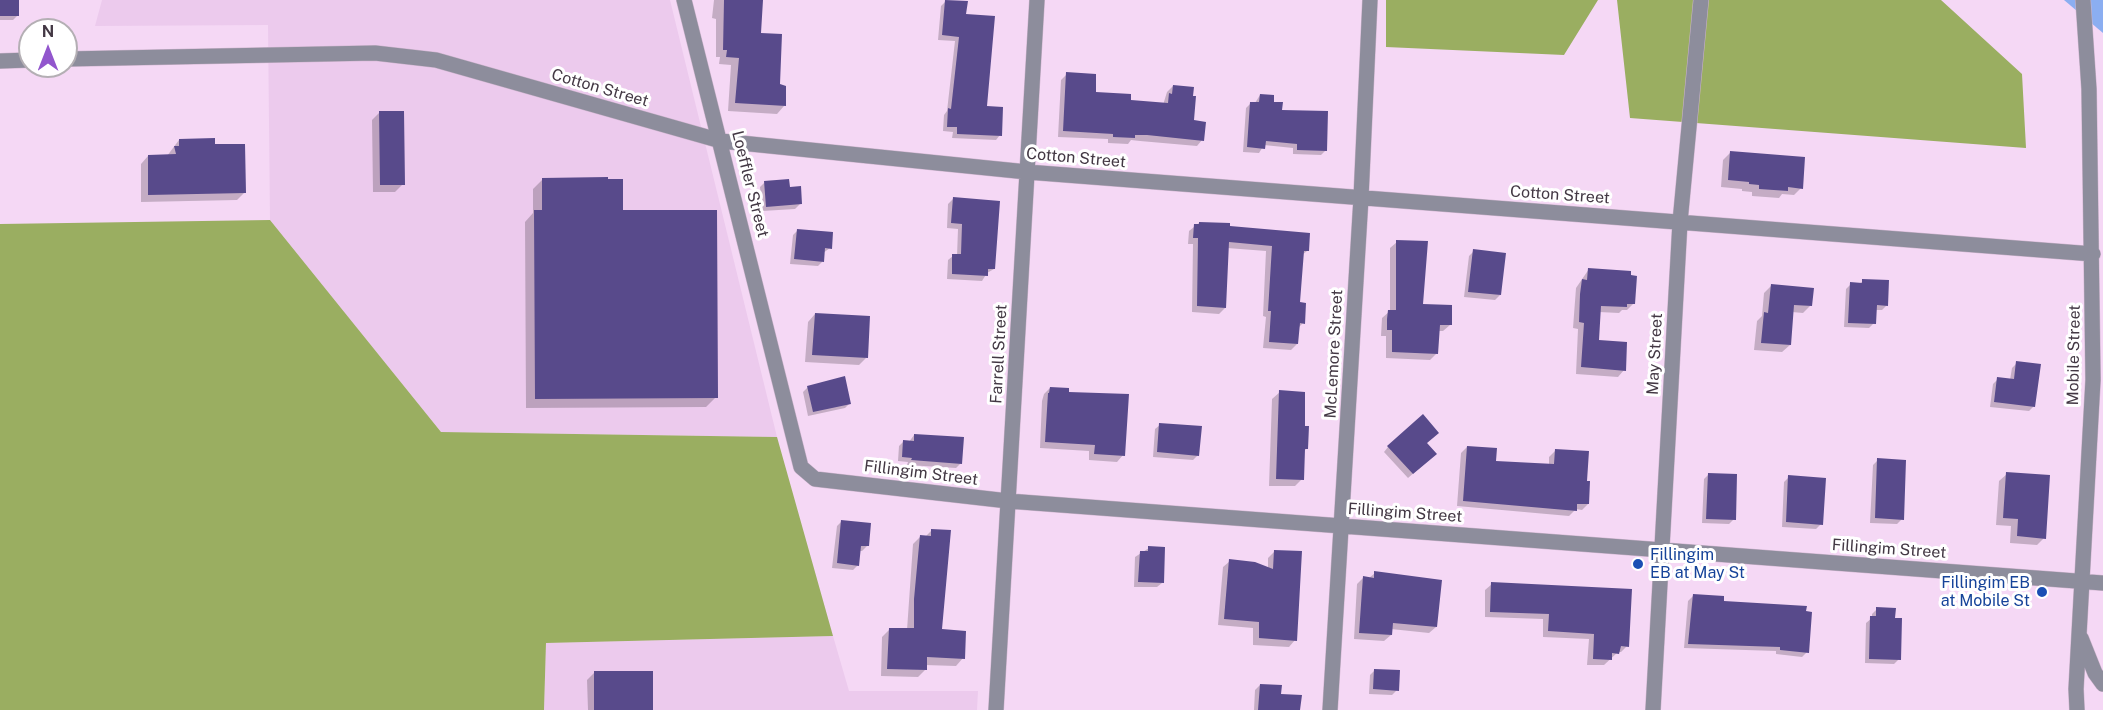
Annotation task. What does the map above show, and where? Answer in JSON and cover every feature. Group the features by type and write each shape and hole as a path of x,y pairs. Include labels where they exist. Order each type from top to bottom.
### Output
{"street":[{"name":"Loeffler Street","path":"684,0 779,377"},
{"name":"Farrell Street","path":"996,710 1037,0"},
{"name":"McLemore Street","path":"1330,710 1361,198 1370,0"},
{"name":"May Street","path":"1653,710 1680,222 1701,0"},
{"name":"Mobile Street","path":"2077,710 2076,689 2093,380 2089,89 2083,0"},
{"name":"Cotton Street","path":"78,59 375,53 436,60 721,141 1027,172 2093,254"},
{"path":"0,61 18,60"},
{"name":"Fillingim Street","path":"779,377 801,467 815,478 1008,501 2103,584"},
{"path":"2079,632 2103,684"}],"shaded area":[{"path":"102,0 670,0 777,437 441,432 270,220 268,25 95,26"},
{"path":"833,636 849,691 978,691 977,710 544,710 546,643"}],"green space":[{"path":"1386,0 1598,0 1564,55 1386,47"},
{"path":"1617,0 1941,0 2022,74 2026,148 1630,118"},
{"path":"270,220 441,432 777,437 833,636 546,643 544,710 0,710 0,224"}],"water":[{"path":"2064,0 2103,0 2103,33"}],"building":[{"path":"0,0 19,0 19,16 0,16"},
{"path":"724,0 763,0 761,33 782,34 780,84 786,86 786,106 735,103 739,58 726,57 727,50 723,50"},
{"path":"945,0 968,1 966,14 995,16 987,106 1003,107 1002,136 957,134 957,127 947,127 959,37 942,35"},
{"path":"1066,72 1096,74 1096,92 1131,94 1131,100 1168,103 1173,85 1194,87 1193,96 1196,96 1194,120 1206,122 1204,141 1147,135 1135,135 1135,138 1113,137 1113,134 1063,131"},
{"path":"1260,94 1274,95 1274,102 1283,102 1282,110 1328,111 1327,151 1297,150 1297,144 1266,141 1265,149 1247,147 1250,102 1259,102"},
{"path":"379,111 404,111 405,185 380,185"},
{"path":"215,138 215,144 245,144 246,193 148,195 148,155 176,154 174,146 179,146 179,139"},
{"path":"1730,151 1805,157 1803,189 1788,187 1788,191 1759,189 1759,185 1749,184 1749,182 1728,180"},
{"path":"608,177 608,179 623,179 623,210 717,210 718,398 535,399 534,210 542,210 542,178"},
{"path":"789,179 790,187 801,186 802,204 766,207 764,181"},
{"path":"953,197 1000,201 995,269 988,269 988,276 952,274 952,254 961,254 962,224 951,223"},
{"path":"1199,222 1230,223 1230,226 1310,233 1309,251 1304,251 1300,302 1306,303 1305,324 1300,323 1298,344 1269,342 1271,311 1268,311 1272,246 1229,242 1226,308 1197,306 1198,238 1193,238 1194,224 1199,224"},
{"path":"797,229 833,232 832,249 825,248 824,262 794,259"},
{"path":"1396,240 1428,241 1423,304 1452,305 1452,325 1440,325 1438,354 1392,352 1392,330 1387,330 1387,319 1388,310 1396,310"},
{"path":"1473,249 1506,253 1501,295 1468,292"},
{"path":"1588,268 1631,271 1631,275 1637,276 1635,304 1627,304 1627,307 1601,306 1599,340 1627,342 1626,371 1581,367 1584,323 1579,322 1580,294 1582,279 1587,280"},
{"path":"1862,279 1889,280 1888,306 1877,305 1876,324 1848,323 1850,282 1862,283"},
{"path":"1771,284 1814,288 1812,306 1794,305 1791,345 1761,343 1764,312 1768,313"},
{"path":"815,313 870,316 868,358 812,355"},
{"path":"2016,361 2041,364 2035,407 1994,402 1997,377 2014,379"},
{"path":"845,376 851,404 813,412 807,386"},
{"path":"1050,387 1069,388 1069,392 1129,394 1125,456 1094,454 1095,445 1045,442"},
{"path":"1279,390 1305,392 1305,426 1309,426 1308,449 1305,449 1304,480 1276,479"},
{"path":"1423,414 1439,433 1427,443 1437,454 1413,474 1387,446"},
{"path":"1159,423 1202,426 1199,456 1157,452"},
{"path":"914,434 964,437 962,464 911,460 912,458 902,457 903,440 914,441"},
{"path":"1467,446 1497,448 1496,461 1554,464 1555,449 1589,451 1587,481 1590,481 1589,504 1577,504 1577,511 1463,501"},
{"path":"1877,458 1906,460 1904,520 1875,518"},
{"path":"2006,472 2050,475 2046,539 2017,536 2018,519 2003,518"},
{"path":"1708,473 1737,474 1736,520 1706,519"},
{"path":"1788,475 1826,478 1823,525 1786,522"},
{"path":"841,520 871,523 869,546 861,546 859,566 837,563"},
{"path":"931,529 951,530 942,629 966,631 965,659 927,657 927,670 887,669 889,628 914,628 914,599 920,535 931,536"},
{"path":"1148,546 1165,547 1164,583 1138,582 1140,551 1148,551"},
{"path":"1274,550 1302,551 1297,641 1259,638 1259,622 1224,619 1229,559 1255,562 1273,569"},
{"path":"1374,571 1442,580 1437,627 1393,623 1392,635 1359,633 1363,576 1374,578"},
{"path":"1491,582 1632,589 1629,647 1621,646 1619,654 1612,653 1612,660 1593,659 1594,634 1548,631 1549,614 1490,612"},
{"path":"1693,594 1724,596 1724,601 1807,606 1806,611 1812,612 1809,653 1780,650 1780,647 1688,644"},
{"path":"1876,607 1896,608 1895,618 1902,618 1901,660 1869,659 1870,616 1876,616"},
{"path":"1374,669 1400,670 1399,691 1373,689"},
{"path":"594,671 653,671 653,710 594,710"},
{"path":"1260,684 1282,685 1281,694 1302,695 1300,710 1258,710"}],"place":[{"name":"Fillingim EB at May St","path":"1638,564"},
{"name":"Fillingim EB at Mobile St","path":"2042,592"}]}
